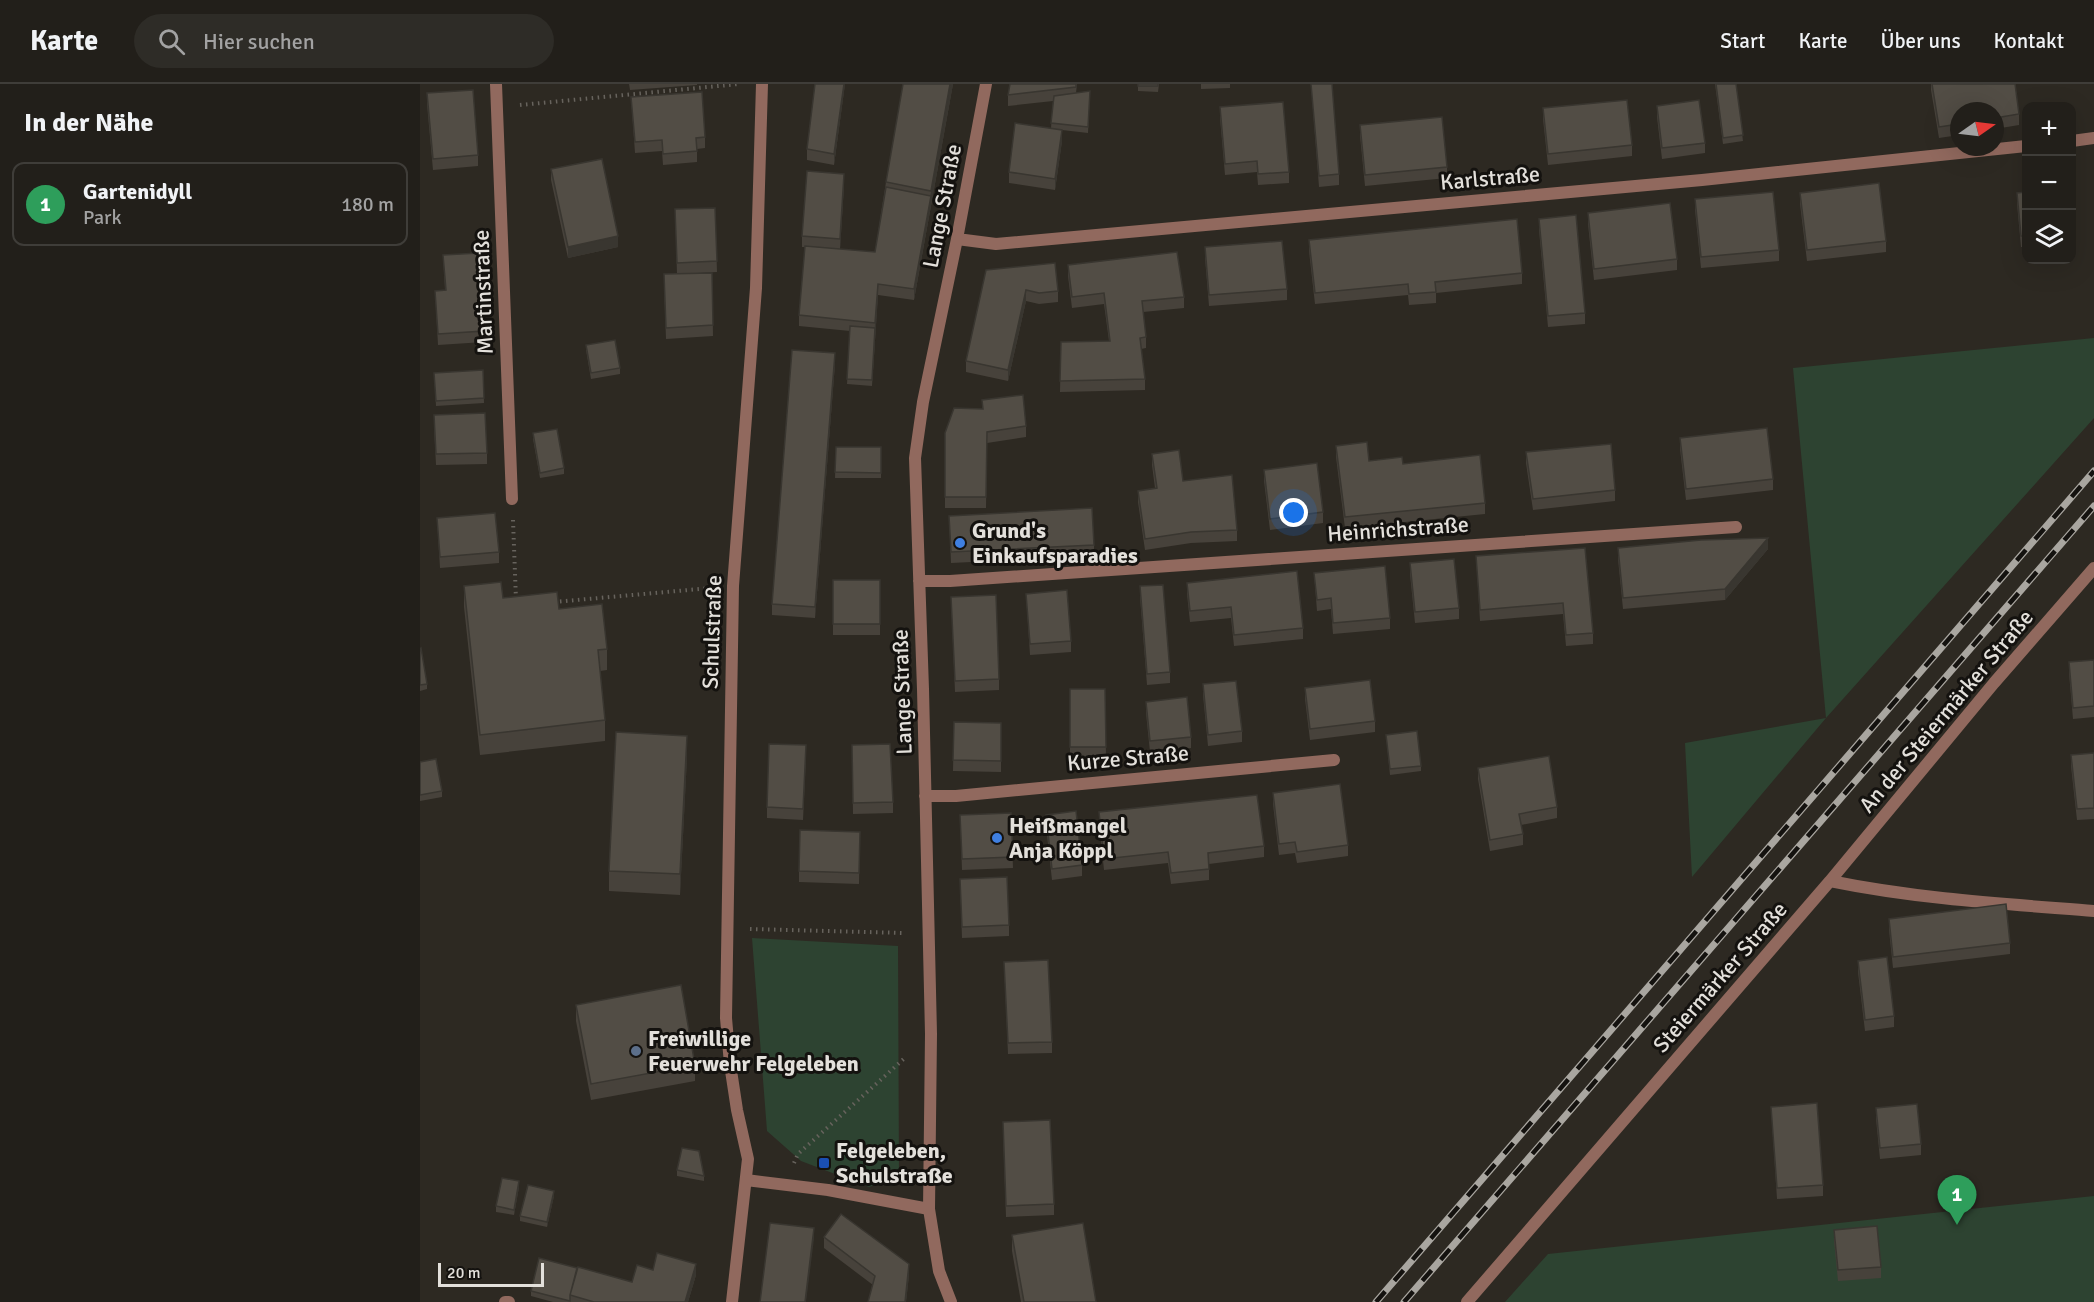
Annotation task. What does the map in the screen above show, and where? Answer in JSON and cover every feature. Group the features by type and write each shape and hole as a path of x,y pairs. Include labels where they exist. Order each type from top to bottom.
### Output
{"street":[{"name":"Martinstraße","path":"496,84 512,499"},
{"name":"Schulstraße","path":"732,1302 748,1159 735,1099 726,1018 733,586 756,288 762,84"},
{"name":"Lange Straße","path":"951,1302 939,1271 929,1209 931,1035 915,458 923,402 986,84"},
{"path":"2076,140 2094,138"},
{"name":"Karlstraße","path":"957,239 996,244 1702,180 2022,146"},
{"name":"Heinrichstraße","path":"919,581 950,581 1736,527"},
{"name":"An der Steiermärker Straße","path":"1830,881 1994,683 2094,568"},
{"name":"Kurze Straße","path":"926,796 956,796 1334,760"},
{"path":"1830,881 1966,902 2094,911"},
{"name":"Steiermärker Straße","path":"1467,1302 1830,881"},
{"path":"746,1180 828,1190 929,1209"}],"path":[{"path":"497,107 743,84"},
{"path":"512,499 516,606"},
{"path":"551,602 733,586"},
{"path":"726,928 929,934"},
{"path":"781,1184 798,1154 931,1035"}],"green space":[{"path":"2094,338 2094,418 1826,718 1793,368"},
{"path":"1826,718 1692,877 1685,743"},
{"path":"752,938 898,946 899,1176 869,1187 801,1161 767,1131"},
{"path":"2094,1196 2094,1302 1505,1302 1548,1254"}],"building":[{"path":"815,84 844,84 834,154 807,149"},
{"path":"903,84 950,84 931,191 886,182"},
{"path":"1010,84 1076,84 1076,87 1008,95"},
{"path":"1138,84 1158,84 1158,86 1138,86"},
{"path":"1311,84 1332,84 1339,174 1319,176"},
{"path":"1716,84 1736,84 1743,135 1723,138"},
{"path":"1932,84 2015,84 2019,114 2004,116 2004,102 1950,102 1950,125 1939,127"},
{"path":"473,90 478,155 433,159 427,93"},
{"path":"1090,91 1088,127 1051,123 1054,96"},
{"path":"702,92 705,137 696,138 697,151 663,154 662,140 635,142 631,97"},
{"path":"1627,100 1632,145 1548,154 1543,108"},
{"path":"1699,100 1705,143 1662,148 1657,106"},
{"path":"1283,102 1289,172 1258,174 1257,161 1225,164 1220,107"},
{"path":"1442,117 1447,167 1365,175 1360,125"},
{"path":"1015,123 1062,130 1055,179 1009,172"},
{"path":"602,159 618,236 568,247 551,169"},
{"path":"807,171 844,174 840,239 802,236"},
{"path":"1879,183 1886,241 1807,250 1800,193"},
{"path":"886,187 931,196 914,289 878,284 875,323 799,315 805,246 875,252"},
{"path":"1773,192 1779,250 1701,257 1695,199"},
{"path":"2022,192 2022,236 2021,236 2017,193"},
{"path":"1670,203 1677,259 1594,269 1588,213"},
{"path":"715,208 717,261 677,263 675,209"},
{"path":"1576,215 1585,313 1548,316 1539,219"},
{"path":"1517,219 1522,273 1435,282 1436,292 1409,294 1408,284 1315,293 1309,240"},
{"path":"1282,241 1287,289 1209,295 1205,247"},
{"path":"1177,252 1184,297 1142,301 1146,337 1140,338 1145,379 1060,381 1061,342 1110,341 1104,293 1072,297 1068,265"},
{"path":"479,253 484,331 438,334 435,291 446,290 443,255"},
{"path":"1055,263 1058,291 1039,293 1026,290 1008,370 966,361 986,270"},
{"path":"712,273 713,325 666,328 664,274"},
{"path":"850,326 875,328 872,380 847,379"},
{"path":"615,340 620,368 591,373 586,345"},
{"path":"792,350 835,353 815,607 772,604"},
{"path":"483,370 484,398 436,401 434,373"},
{"path":"1023,395 1026,426 987,432 986,497 945,497 945,433 954,408 983,409 982,400"},
{"path":"485,413 487,453 436,454 434,415"},
{"path":"1767,428 1773,479 1686,489 1680,438"},
{"path":"557,429 564,468 540,473 533,433"},
{"path":"1367,442 1369,461 1402,457 1403,464 1480,455 1485,503 1345,517 1336,446"},
{"path":"1611,444 1615,490 1533,499 1526,452"},
{"path":"836,447 881,447 881,473 835,472"},
{"path":"1179,450 1183,481 1232,475 1237,530 1191,532 1145,539 1138,491 1157,488 1152,454"},
{"path":"1317,463 1323,512 1270,519 1264,470"},
{"path":"1092,508 1094,545 951,552 949,516"},
{"path":"495,513 499,552 440,557 437,518"},
{"path":"1768,538 1725,589 1623,598 1618,548 1701,540"},
{"path":"1585,548 1593,633 1566,635 1563,603 1480,610 1476,556"},
{"path":"1454,559 1459,608 1415,612 1410,563"},
{"path":"1385,566 1390,618 1333,623 1331,598 1317,600 1314,573"},
{"path":"1297,571 1303,628 1234,635 1231,607 1190,611 1187,583"},
{"path":"833,580 880,580 880,624 833,624"},
{"path":"501,582 503,598 557,592 559,609 602,604 607,649 598,650 605,720 480,735 464,586"},
{"path":"1163,585 1170,672 1147,674 1140,586"},
{"path":"1067,590 1071,641 1030,644 1026,594"},
{"path":"996,595 999,679 955,681 951,597"},
{"path":"420,649 427,684 420,685"},
{"path":"2094,660 2094,706 2073,708 2069,662"},
{"path":"1370,680 1375,721 1310,729 1305,688"},
{"path":"1236,681 1242,731 1208,735 1203,684"},
{"path":"1070,689 1105,689 1106,747 1070,747"},
{"path":"1187,697 1191,737 1150,741 1146,702"},
{"path":"954,722 1001,723 1001,761 953,760"},
{"path":"1417,731 1421,766 1390,769 1386,735"},
{"path":"616,732 687,736 680,874 609,871"},
{"path":"769,744 806,745 803,809 767,807"},
{"path":"890,744 893,802 853,803 852,745"},
{"path":"2094,753 2094,808 2077,809 2071,755"},
{"path":"1549,756 1557,807 1519,814 1523,834 1490,840 1478,768"},
{"path":"436,759 442,791 420,795 420,762"},
{"path":"1340,784 1348,845 1297,852 1295,842 1279,844 1273,793"},
{"path":"1257,795 1264,846 1208,853 1209,869 1171,873 1168,852 1104,859 1099,812"},
{"path":"1076,811 1082,865 1052,869 1046,815"},
{"path":"1011,813 1013,857 962,859 960,815"},
{"path":"800,830 860,832 859,873 799,871"},
{"path":"1007,877 1009,925 962,927 960,879"},
{"path":"2006,904 2010,943 1893,957 1889,919"},
{"path":"1887,957 1894,1016 1865,1020 1858,961"},
{"path":"1048,960 1052,1042 1008,1043 1004,962"},
{"name":"Freiwillige Feuerwehr Felgeleben","path":"681,985 695,1065 591,1084 576,1005"},
{"path":"1817,1103 1823,1185 1777,1188 1771,1107"},
{"path":"1917,1104 1921,1144 1880,1148 1876,1108"},
{"path":"1050,1120 1054,1204 1006,1206 1003,1122"},
{"path":"682,1148 699,1151 704,1176 677,1170"},
{"path":"502,1178 519,1181 514,1210 496,1206"},
{"path":"528,1185 554,1191 547,1222 520,1216"},
{"path":"841,1214 909,1264 905,1302 868,1302 875,1276 824,1237"},
{"path":"770,1223 814,1228 805,1302 760,1302"},
{"path":"1083,1223 1096,1302 1024,1302 1012,1235"},
{"path":"1877,1226 1881,1267 1838,1270 1834,1230"},
{"path":"657,1253 696,1264 685,1302 594,1302 570,1295 578,1267 632,1282 637,1265 653,1270"},
{"path":"539,1258 577,1268 570,1301 531,1291"}],"railway":[{"path":"1376,1302 2094,471"},
{"path":"1404,1302 2094,506"}],"place":[{"name":"Grund's Einkaufsparadies","path":"960,543"},
{"name":"Heißmangel Anja Köppl","path":"997,838"},
{"name":"Freiwillige Feuerwehr Felgeleben","path":"636,1051"},
{"name":"Felgeleben, Schulstraße","path":"824,1163"},
{"name":"Gartenidyll","path":"1957,1225"}]}
